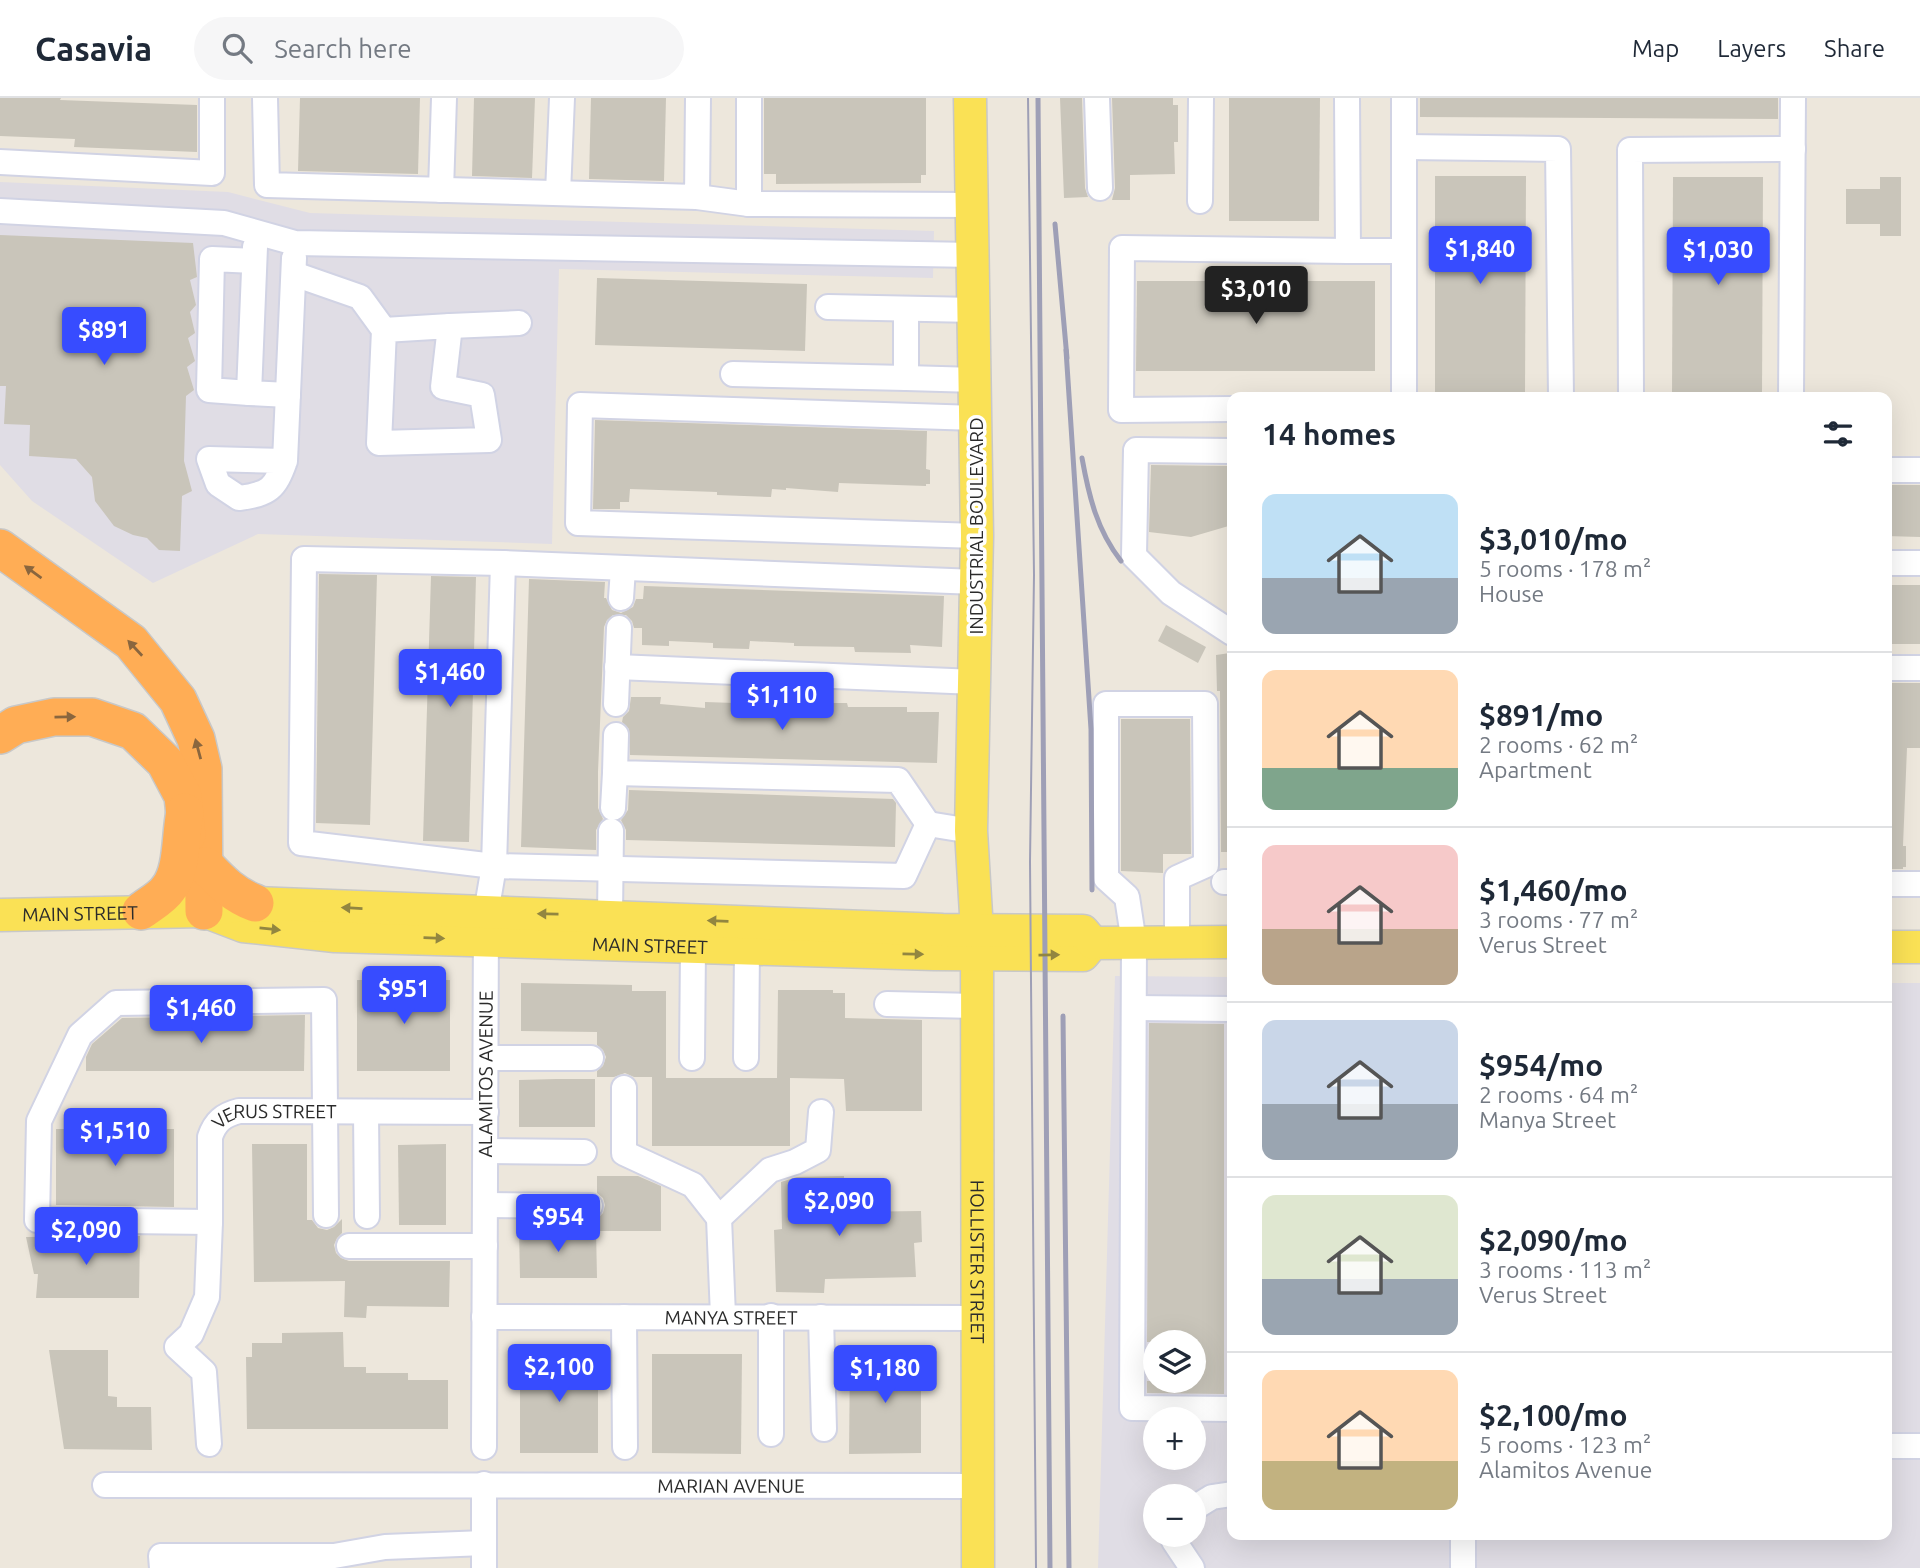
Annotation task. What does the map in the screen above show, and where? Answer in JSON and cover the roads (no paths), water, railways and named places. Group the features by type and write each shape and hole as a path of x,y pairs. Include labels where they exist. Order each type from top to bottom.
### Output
{"highway":[{"path":"0,548 131,642 178,700 196,739 204,769 206,866 196,911"},
{"path":"0,735 16,725 54,717 92,717 134,731 165,762 183,796 196,911"},
{"path":"141,911 168,890 178,869 185,812"},
{"path":"206,866 226,887 255,903"}],"main road":[{"name":"INDUSTRIAL BOULEVARD","path":"970,98 977,536 971,831 977,943"},
{"name":"MAIN STREET","path":"0,915 196,911 255,903 693,947 747,949 977,943"},
{"name":"MAIN STREET","path":"196,911 243,926 335,936 610,916 977,943 1083,955 1093,943 1227,942"},
{"name":"HOLLISTER STREET","path":"977,943 978,1568"},
{"path":"1892,947 1920,947"}],"street":[{"path":"0,162 212,173 212,98"},
{"path":"265,98 267,185 697,197 748,204 973,205"},
{"path":"441,190 444,98"},
{"path":"558,193 562,98"},
{"path":"697,197 698,98"},
{"path":"748,204 749,98"},
{"path":"1097,98 1100,188"},
{"path":"1200,201 1201,98"},
{"path":"1347,98 1348,251"},
{"path":"1404,98 1404,392"},
{"path":"1791,392 1793,98"},
{"path":"1405,147 1558,149 1561,392"},
{"path":"1631,392 1630,150 1793,149"},
{"path":"0,211 224,223 295,243 974,255"},
{"path":"249,393 256,232"},
{"path":"285,461 295,243"},
{"path":"1227,409 1121,410 1122,248 1404,251"},
{"path":"254,261 212,259 209,390 249,393 288,402"},
{"path":"293,274 360,297 384,330 379,443 489,440 482,395 443,387 450,326"},
{"path":"828,307 975,310"},
{"path":"906,309 906,379"},
{"path":"384,330 519,323"},
{"path":"733,374 975,380"},
{"path":"209,406 288,402"},
{"path":"976,418 580,405 578,523 977,536"},
{"path":"1227,451 1136,450 1134,556 1171,593 1227,630"},
{"path":"1892,470 1920,470"},
{"path":"928,824 904,876 494,866 301,843 303,559 975,582"},
{"path":"1892,563 1920,563"},
{"name":"ALAMITOS AVENUE","path":"484,1447 486,927 494,866 503,564"},
{"path":"621,598 623,569"},
{"path":"616,704 619,628"},
{"path":"617,667 975,682"},
{"path":"1892,668 1920,667"},
{"path":"1177,942 1178,878 1206,865 1205,704 1106,704 1106,878 1127,897 1134,943 1132,1408 1227,1409"},
{"path":"610,916 616,735"},
{"path":"615,773 898,780 928,824 971,831"},
{"path":"1892,884 1920,884 1920,862"},
{"path":"692,1058 693,947"},
{"path":"746,1058 747,949"},
{"path":"210,1222 37,1220 39,1121 80,1035 116,1003 324,1000 326,1215"},
{"path":"887,1004 976,1006"},
{"path":"1134,1008 1227,1009"},
{"path":"486,1058 592,1058"},
{"path":"624,1088 624,1153 693,1185 719,1218 723,1316"},
{"name":"VERUS STREET","path":"209,1444 204,1372 177,1347 191,1334 207,1297 210,1137 214,1127 226,1114 239,1111 486,1112"},
{"path":"366,1112 366,1216"},
{"path":"719,1218 770,1170 795,1162 818,1150 821,1112"},
{"path":"486,1151 584,1152"},
{"path":"485,1205 590,1206"},
{"path":"349,1246 485,1246"},
{"path":"771,1316 771,1434"},
{"name":"MANYA STREET","path":"484,1317 977,1318"},
{"path":"624,1317 625,1447"},
{"path":"821,1317 824,1429"},
{"path":"1892,1446 1920,1446"},
{"path":"484,1484 484,1568"},
{"name":"MARIAN AVENUE","path":"104,1485 979,1486"},
{"path":"1206,1501 1227,1495"},
{"path":"1463,1540 1463,1568"},
{"path":"162,1568 161,1556 334,1556 385,1548 484,1543"},
{"path":"1178,1547 1192,1568"}],"tram line":[{"path":"1028,98 1034,575 1030,862 1036,1568"}],"railway":[{"path":"1038,98 1050,1568"},
{"path":"1055,224 1067,358"},
{"path":"1066,350 1091,729 1092,890"},
{"path":"1082,458 1095,512 1121,561"},
{"path":"1063,1016 1069,1568"}]}
